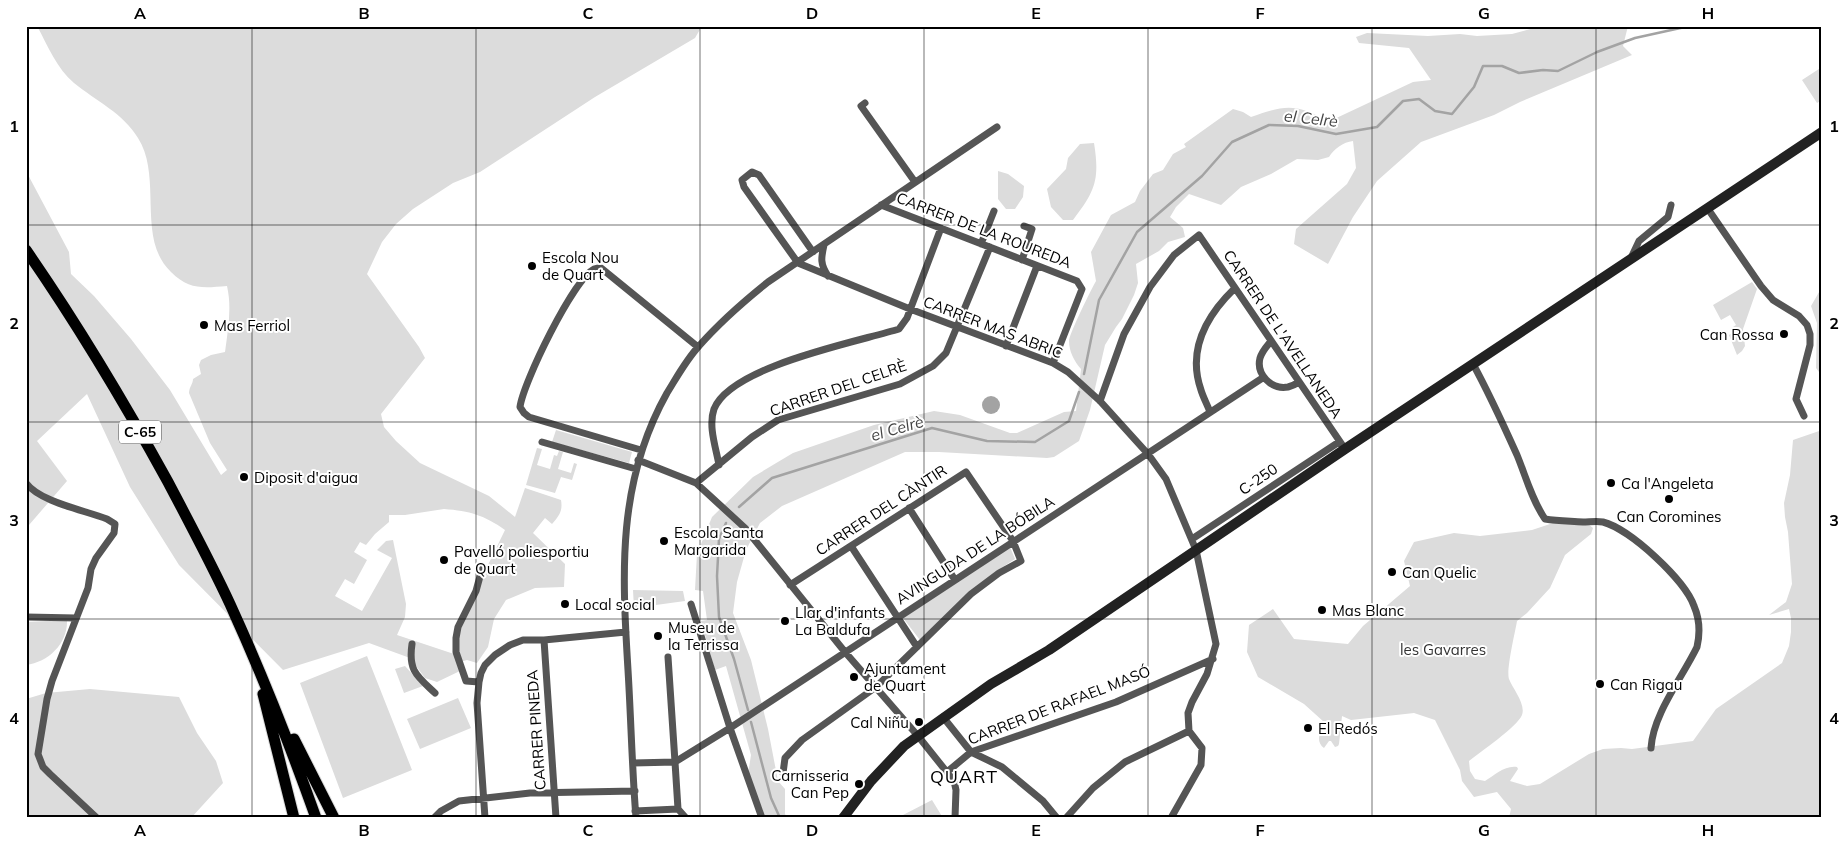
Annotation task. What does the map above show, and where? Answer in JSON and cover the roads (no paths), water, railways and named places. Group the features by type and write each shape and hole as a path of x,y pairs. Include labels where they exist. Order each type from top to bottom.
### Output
{"main road":[{"name":"C-250","path":"843,818 871,781 904,746 990,684 1049,650 1196,550 1342,445 1473,364 1822,132"},
{"name":"C-65","path":"26,250 100,362 191,526 238,622 276,712 316,818"},
{"path":"238,622 239,638 263,694 294,818"},
{"path":"276,712 287,725 334,818"}],"street":[{"path":"865,103 861,106 915,182"},
{"path":"678,809 635,814 626,632 624,562 627,516 638,460 659,408 680,370 698,346 736,308 768,282 997,127"},
{"path":"798,263 744,186 742,180 752,172 759,175 813,252"},
{"path":"1631,259 1639,241 1668,216 1671,204"},
{"name":"CARRER DE LA ROUREDA","path":"881,205 1077,281 1082,289 1053,363"},
{"path":"1708,208 1761,286 1773,300 1799,316 1807,325 1810,334 1810,345 1796,399 1804,416"},
{"path":"981,244 994,211"},
{"path":"1022,260 1032,229 1024,226"},
{"path":"719,465 712,427 714,410 718,402 748,376 777,364 899,329 907,318 941,228"},
{"name":"CARRER DE L'AVELLANEDA","path":"1100,401 1124,334 1150,287 1174,255 1199,235 1342,445"},
{"path":"824,245 821,259 822,268 828,276"},
{"name":"CARRER DEL CELRÈ","path":"696,483 752,437 778,420 900,384 933,366 946,353 990,247"},
{"name":"CARRER MAS ABRIC","path":"798,263 910,310 1053,363 1068,372 1100,401 1148,454 1166,479 1196,550 1216,644 1213,659"},
{"path":"1006,346 1037,266"},
{"path":"641,450 529,417 524,413 520,407 521,398 538,356 575,290 595,268 601,268 698,346"},
{"path":"1210,412 1200,389 1197,371 1199,344 1209,317 1220,302 1236,288"},
{"path":"1271,341 1264,349 1260,358 1260,369 1264,377 1270,383 1278,386 1288,387 1299,382"},
{"path":"1473,364 1517,456 1538,508 1545,519 1602,522 1624,532 1660,561 1691,598 1698,620 1699,638 1697,648 1662,713 1652,736 1651,748"},
{"name":"AVINGUDA DE LA BÓBILA","path":"676,762 1264,377"},
{"path":"542,442 636,469"},
{"name":"C-250","path":"1192,539 1342,445"},
{"path":"638,460 696,483 745,528 845,652 918,736 954,781 956,790 955,818"},
{"name":"CARRER DEL CÀNTIR","path":"790,585 966,472 1013,541"},
{"path":"26,483 42,497 107,518 115,524 114,533 96,558 91,569 88,588 47,699 38,754 43,766 50,774 97,818"},
{"path":"909,508 955,580"},
{"path":"783,774 785,758 798,744 876,687 971,594 999,573 1021,561 1013,541"},
{"path":"851,546 917,647"},
{"path":"479,682 466,681 456,652 456,638 458,627 476,590 482,569"},
{"path":"691,604 730,728 762,818"},
{"path":"26,617 76,618"},
{"path":"485,818 476,703 479,682 485,665 495,655 510,645 523,640 544,640 626,632"},
{"name":"CARRER PINEDA","path":"544,640 556,818"},
{"path":"412,644 410,656 414,671 435,693"},
{"path":"668,657 678,809 686,818"},
{"path":"1171,818 1201,765 1202,748 1189,731 1188,713 1213,659"},
{"name":"CARRER DE RAFAEL MASÓ","path":"947,772 971,752 1060,719 1116,702 1213,659"},
{"path":"943,718 971,752 1002,768 1043,801 1057,818"},
{"path":"1066,818 1093,788 1125,762 1189,731"},
{"path":"633,763 676,762"},
{"path":"434,818 441,811 460,801 530,793 635,791"}],"waterway":[{"name":"el Celrè","path":"1084,374 1099,300 1137,232 1202,176 1232,142 1269,125 1298,126 1336,134 1377,127 1403,101 1419,99 1435,111 1452,114 1474,87 1483,66 1502,66 1519,73 1543,70 1558,71 1597,52 1635,38 1685,27"},
{"name":"el Celrè","path":"739,507 772,478 932,428 987,441 1035,442 1069,421 1079,392"},
{"name":"el Celrè","path":"726,523 719,539 717,576 719,617 734,659 748,710"},
{"name":"el Celrè","path":"751,722 771,798 780,818"}],"place":[{"name":"Escola Nou de Quart","path":"532,266"},
{"name":"Mas Ferriol","path":"204,325"},
{"name":"Can Rossa","path":"1784,334"},
{"name":"Diposit d'aigua","path":"244,477"},
{"name":"Ca l'Angeleta","path":"1611,483"},
{"name":"Can Coromines","path":"1669,499"},
{"name":"Escola Santa Margarida","path":"664,541"},
{"name":"Pavelló poliesportiu de Quart","path":"444,560"},
{"name":"Can Quelic","path":"1392,572"},
{"name":"Local social","path":"565,604"},
{"name":"Mas Blanc","path":"1322,610"},
{"name":"Llar d'infants La Baldufa","path":"785,621"},
{"name":"Museu de la Terrissa","path":"658,636"},
{"name":"Ajuntament de Quart","path":"854,677"},
{"name":"Can Rigau","path":"1600,684"},
{"name":"Cal Niñu","path":"919,722"},
{"name":"El Redós","path":"1308,728"},
{"name":"Carnisseria Can Pep","path":"859,784"}],"district":[{"name":"QUART","path":"964,776"}],"park label":[{"name":"les Gavarres","path":"1443,649"}]}
